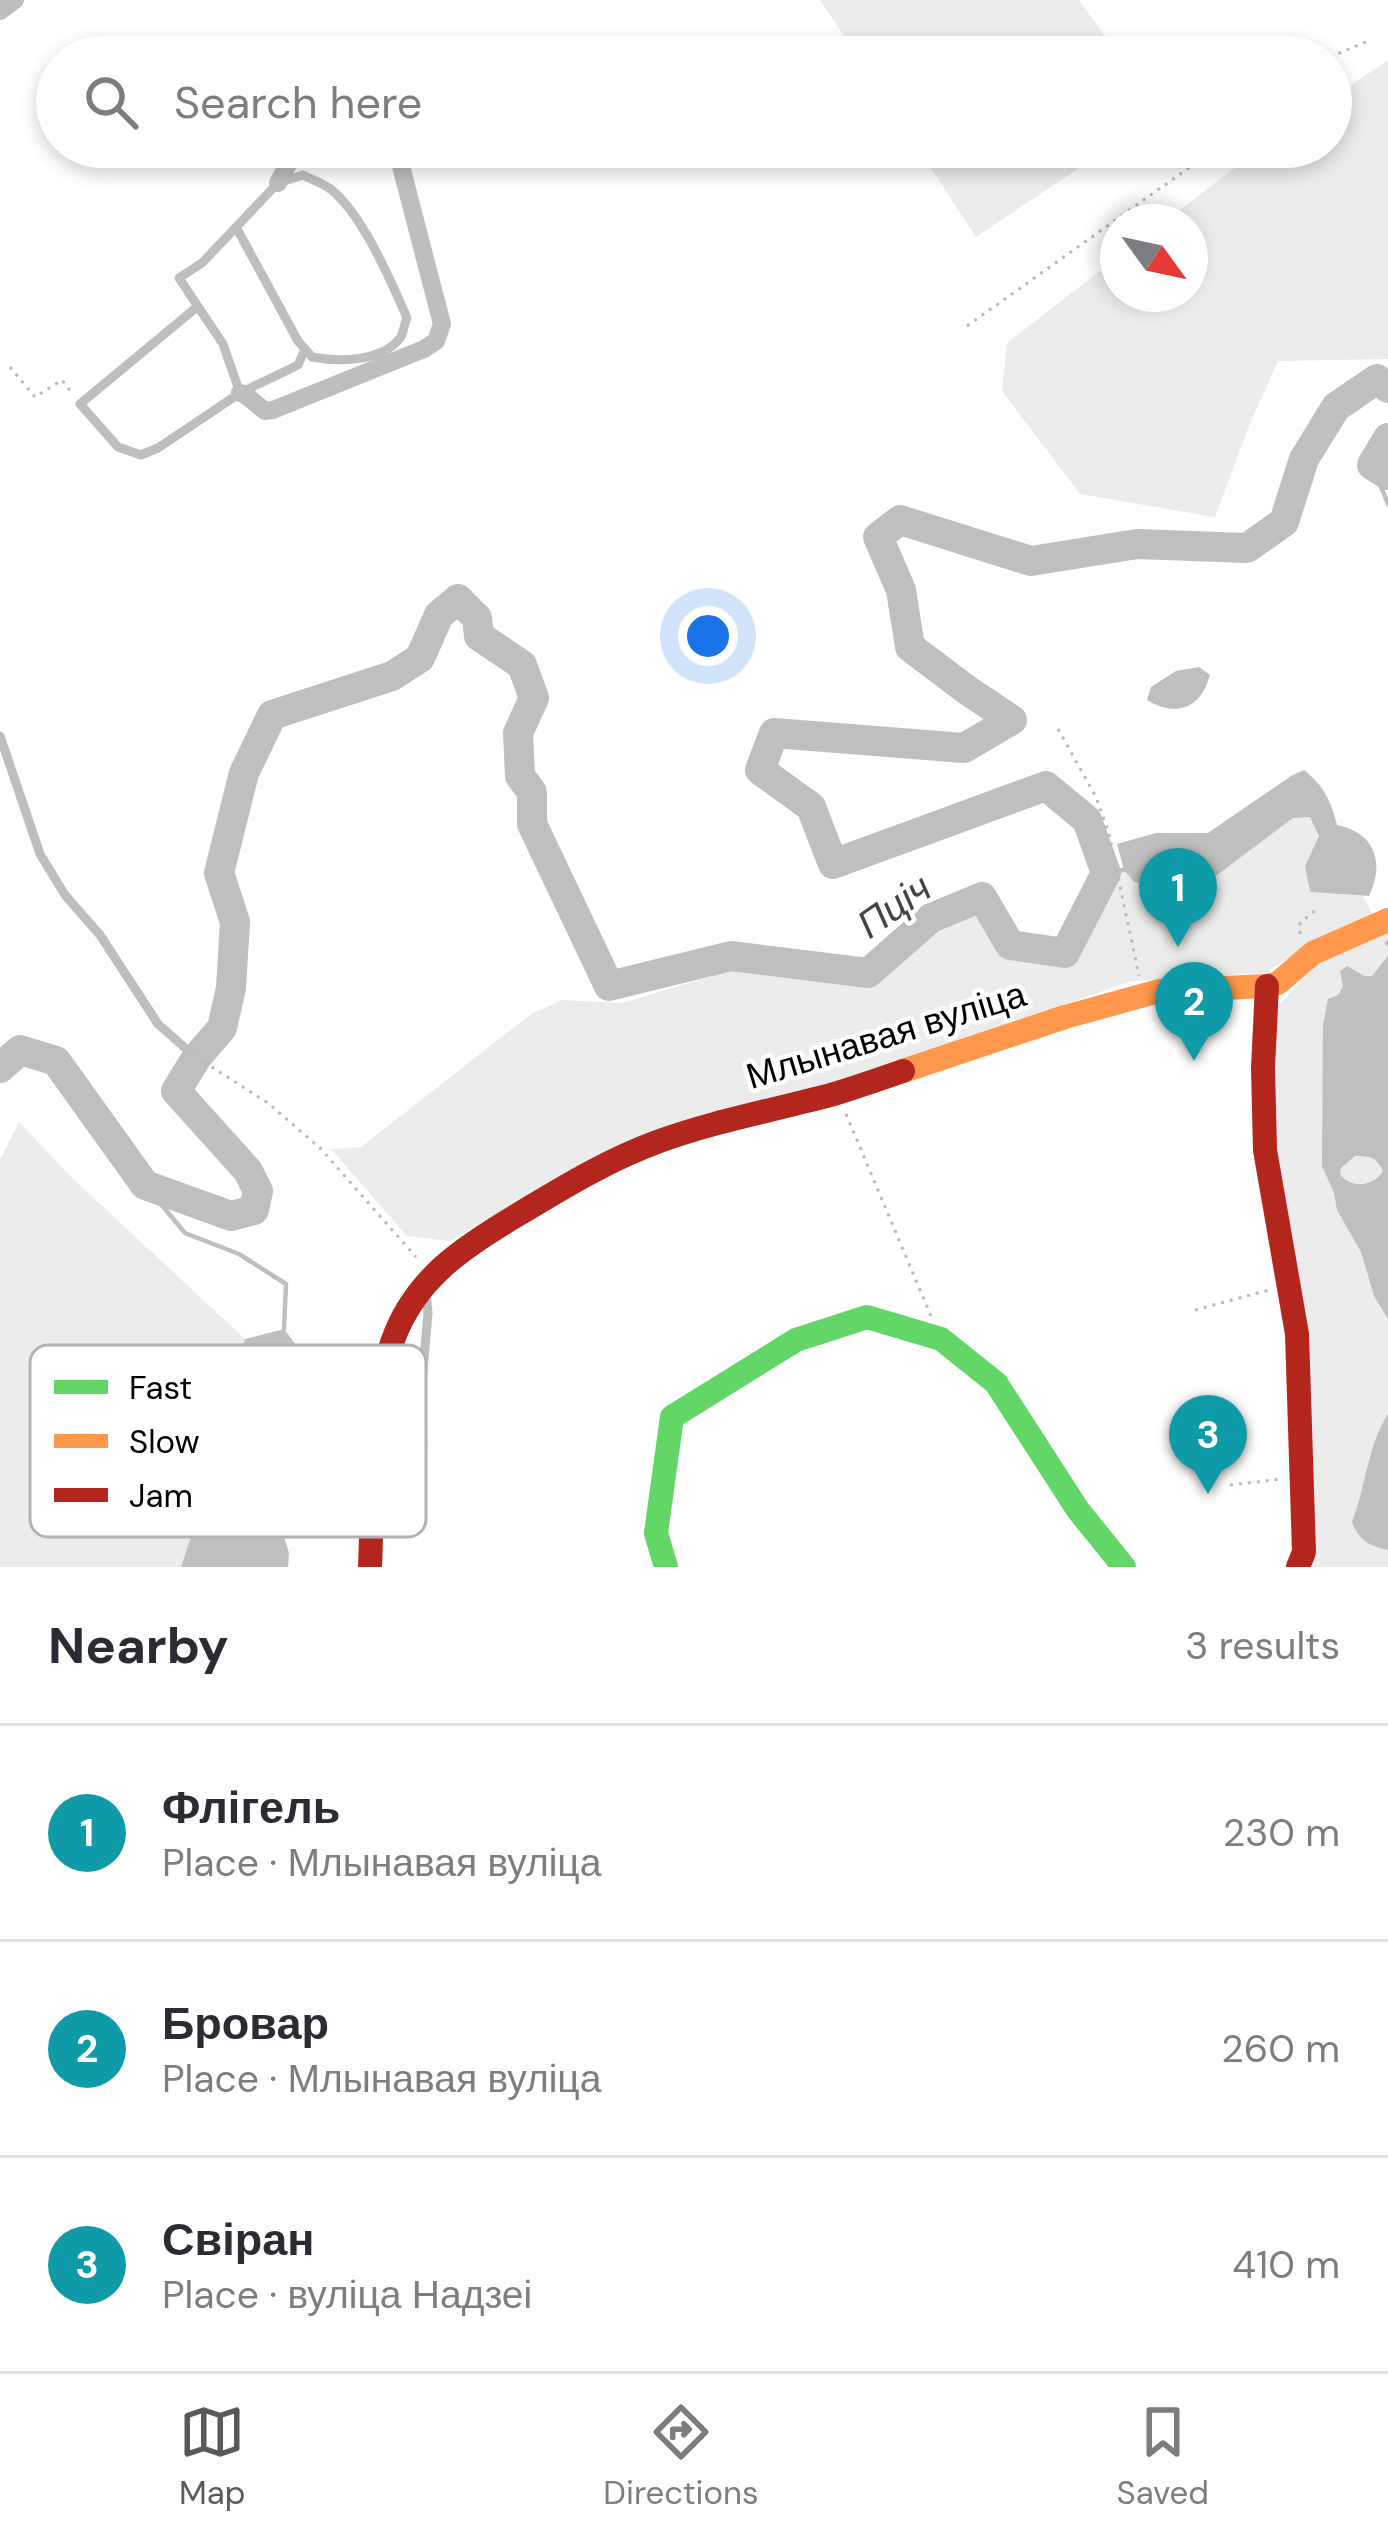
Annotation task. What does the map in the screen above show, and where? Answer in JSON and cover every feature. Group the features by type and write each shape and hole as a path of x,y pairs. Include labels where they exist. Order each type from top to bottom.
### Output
{"street":[{"path":"0,11 15,0"},
{"path":"278,183 286,168"},
{"path":"240,393 265,411 273,410 436,341 442,324 401,168"},
{"path":"1298,1567 1304,1552 1297,1334 1265,1150 1267,986 1278,983 1306,959 1383,922"},
{"name":"Млынавая вуліца","path":"429,1277 487,1232 602,1165 659,1141 837,1093 1065,1017 1159,991 1267,986"},
{"path":"392,1345 401,1318 429,1277"},
{"path":"666,1567 656,1533 672,1417 796,1340 867,1317 941,1339 996,1383 1078,1510 1124,1567"},
{"path":"370,1567 371,1537"}],"lane":[{"path":"236,227 312,357 351,361 378,352 400,339 406,318 362,227 331,189 303,175 278,183 236,227 202,263 179,278 223,344 240,393"},
{"path":"197,307 80,404 118,446 141,455 158,448 240,393 298,365 304,349"},
{"path":"0,736 40,854 65,895 100,935 158,1024 197,1058"},
{"path":"424,1345 429,1277"}],"path":[{"path":"1352,48 1368,41"},
{"path":"967,326 1189,168"},
{"path":"10,367 35,397 62,380 68,389"},
{"path":"1058,729 1096,797 1108,834 1144,995"},
{"path":"1306,959 1300,946 1300,923 1318,908"},
{"path":"197,1058 268,1103 321,1149 429,1277"},
{"path":"837,1093 941,1339"},
{"path":"1196,1310 1288,1285"},
{"path":"1230,1485 1302,1476"}],"shaded area":[{"path":"820,0 1079,0 1105,36 844,36"},
{"path":"1388,60 1388,359 1278,361 1215,517 1080,494 1002,391 1007,343 1100,271 1100,312 1208,312 1208,204 1188,204 1235,168 1352,168 1352,85"},
{"path":"931,168 1080,168 976,237"},
{"path":"1199,667 1210,675 1194,702 1178,709 1147,700 1151,687 1176,671"},
{"path":"1304,770 1326,795 1337,825 1360,835 1373,851 1376,872 1369,896 1310,892 1305,866 1319,836 1310,817 1293,818 1213,878 1161,887 1134,882 1124,870 1117,844 1156,833 1208,833"},
{"path":"1311,817 1319,836 1305,866 1310,892 1363,896 1373,916 1308,946 1266,973 1131,981 838,1087 550,1183 450,1241 407,1236 331,1149 361,1147 531,1014 562,1000 622,1003 729,971 870,976 932,921 980,903 1003,948 1067,957 1106,880 1124,870 1134,882 1293,818"},
{"path":"1388,929 1388,1567 1313,1567 1272,1153 1277,1007 1320,961"},
{"path":"1388,956 1388,1319 1374,1296 1361,1252 1337,1210 1322,1166 1323,1025 1328,999 1343,987 1340,971 1347,966 1372,976","holes":["1355,1156 1375,1160 1383,1171 1368,1183 1345,1179 1341,1168"]},
{"path":"19,1122 70,1176 245,1339 244,1345 30,1345 30,1537 203,1537 196,1567 0,1567 0,1160"},
{"path":"284,1329 296,1345 243,1345 245,1339"},
{"path":"1388,1414 1388,1550 1366,1541 1352,1522 1375,1440"},
{"path":"191,1537 284,1537 289,1553 288,1567 181,1567"}],"waterway":[{"name":"Пціч","path":"0,1068 20,1050 56,1061 145,1185 231,1216 254,1210 258,1191 248,1171 176,1091 222,1028 231,988 235,922 219,873 244,773 272,715 392,676 420,658 439,615 458,599 477,618 479,636 522,665 534,698 518,733 520,776 532,792 532,824 609,986 731,956 868,973 931,918 982,897 1010,945 1065,953 1106,873 1087,820 1046,786 833,864 811,807 760,770 774,733 964,748 1012,720 910,647 901,590 878,537 900,520 1031,561 1137,544 1247,548 1284,522 1304,459 1336,407 1377,379 1388,388"},
{"name":"Пціч","path":"1388,438 1372,465 1388,475"},
{"path":"1372,465 1388,504"},
{"path":"1106,873 1128,869"},
{"path":"145,1185 185,1233 239,1254 286,1284 284,1329"}],"traffic: fast":[{"path":"666,1567 656,1533 672,1417 796,1340 867,1317 941,1339 996,1383 1078,1510 1124,1567"}],"traffic: slow":[{"path":"903,1071 1159,991 1278,983 1313,953 1388,920"}],"traffic: jam":[{"path":"1267,986 1265,1150 1297,1334 1304,1552 1298,1567"},
{"path":"392,1345 414,1299 444,1266 480,1238 586,1175 639,1149 700,1128 903,1071"},
{"path":"370,1567 371,1537"}],"place":[{"name":"Флігель","path":"1178,947"},
{"name":"Бровар","path":"1194,1061"},
{"name":"Свіран","path":"1208,1494"}]}
